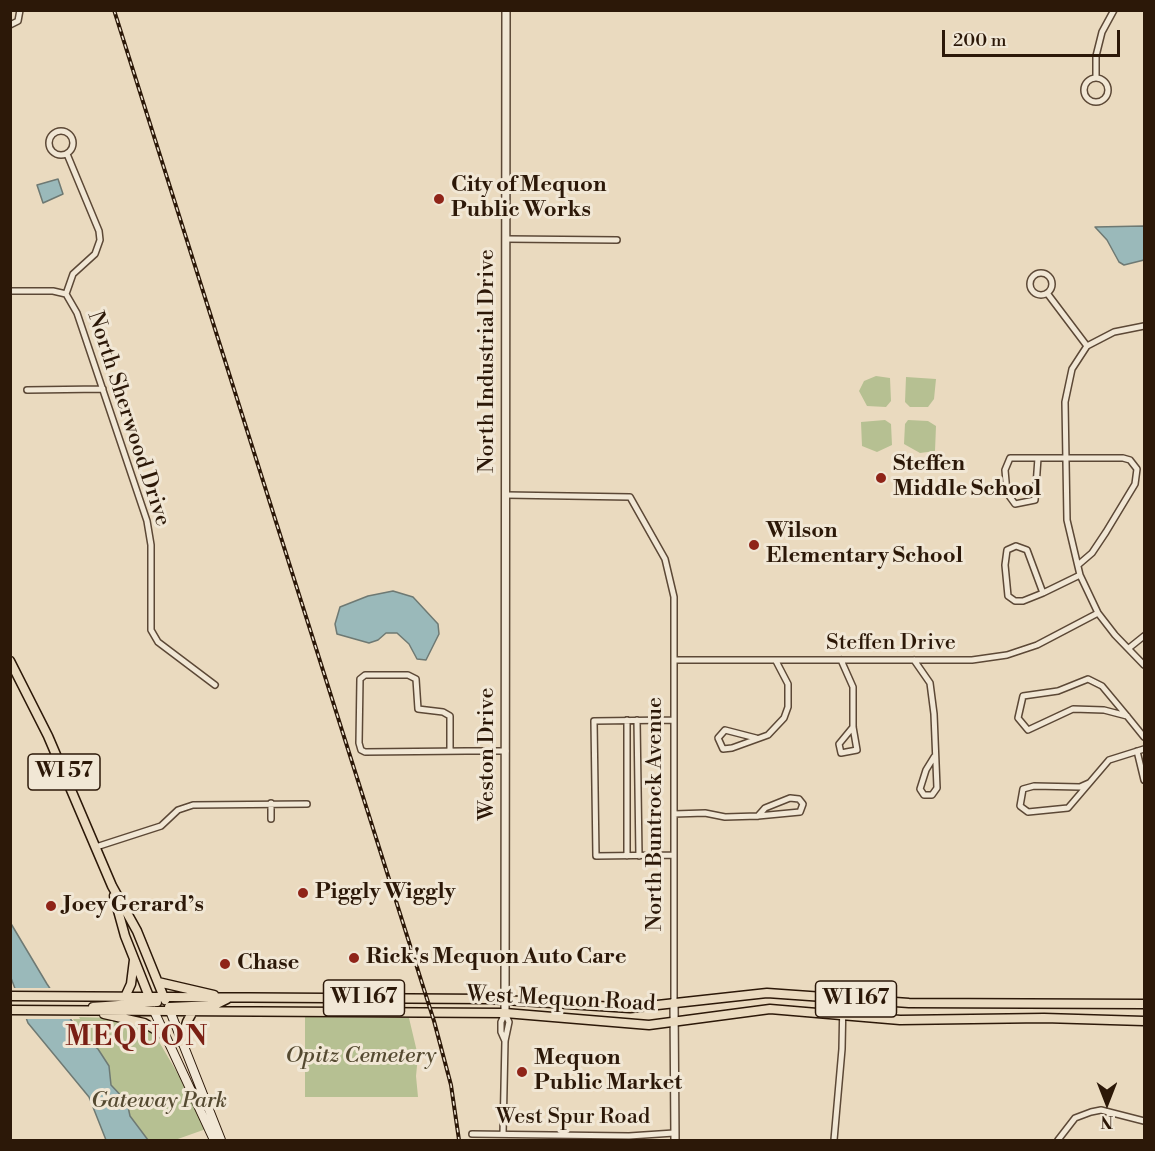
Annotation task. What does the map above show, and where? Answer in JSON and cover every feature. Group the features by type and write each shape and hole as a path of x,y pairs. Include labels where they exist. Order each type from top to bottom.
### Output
{"main road":[{"name":"WI 57","path":"10,661 48,736 112,886 137,931 169,1009"},
{"name":"WI 57","path":"112,886 125,936 152,1004"},
{"path":"125,997 131,984 134,958"},
{"path":"158,982 226,998"},
{"name":"West Mequon Road","path":"10,1010 95,1011 152,1004 165,998 505,1000 630,1008 767,993 979,1004 1144,1004"},
{"name":"West Mequon Road","path":"10,996 125,997 169,1009 193,1011 505,1013 618,1024 675,1023 770,1009 900,1020 1144,1021"},
{"path":"222,1140 169,1009 215,1005 226,998"},
{"path":"338,998 338,1013"},
{"path":"79,1011 106,1005 152,1004 163,1034 214,1140"},
{"path":"979,1004 979,1019"},
{"path":"1131,1004 1131,1021"},
{"path":"95,1011 144,1023 163,1034"},
{"path":"182,1042 187,1022 193,1011"}],"street":[{"path":"10,25 18,21 20,10"},
{"name":"North Industrial Drive","path":"506,10 506,495"},
{"path":"1095,78 1096,56 1102,32 1114,10"},
{"path":"1095,78 1105,83 1108,90 1106,97 1096,102 1088,99 1084,88 1088,81 1095,78"},
{"name":"North Sherwood Drive","path":"57,132 68,134 73,140 72,148 67,154 56,154 51,148 50,141 57,132"},
{"name":"North Sherwood Drive","path":"67,154 99,231 100,240 95,254 73,274 66,294 77,313 147,521 151,545 153,637 215,685"},
{"path":"506,240 617,240"},
{"path":"1045,273 1051,278 1052,285 1047,293 1036,293 1031,288 1031,280 1035,274 1045,273"},
{"path":"10,291 53,291 66,294"},
{"path":"1047,293 1087,346"},
{"path":"1144,326 1114,332 1087,346 1072,369 1067,385 1066,457 1067,520 1080,575 1098,613 1144,665"},
{"path":"27,390 104,389"},
{"path":"1038,458 1035,501 1015,504 1006,493 1006,463 1010,458 1066,457 1123,458 1130,460 1137,470 1135,484 1106,532 1092,553 1078,565"},
{"name":"North Buntrock Avenue","path":"506,495 630,497 665,559 670,574 674,597 674,1137"},
{"name":"Weston Drive","path":"505,1013 506,495"},
{"path":"1043,592 1027,550 1016,546 1007,550 1005,565 1008,596 1015,601 1023,601 1043,592 1080,575"},
{"name":"Steffen Drive","path":"674,660 972,660 1007,655 1063,633 1098,613"},
{"path":"1129,648 1144,636"},
{"path":"841,660 852,687 853,728 857,750 841,753 839,744 853,728"},
{"path":"914,660 930,683 934,714 937,788 932,795 924,795 920,789 926,770 934,757"},
{"path":"756,738 725,730 718,738 723,749 768,735 784,718 788,707 788,684 776,661"},
{"path":"450,752 450,716 443,712 418,709 417,681 408,675 365,675 360,679 359,743 361,750 450,752 506,751"},
{"path":"1127,716 1104,710 1073,709 1028,730 1018,717 1023,696 1058,691 1088,679 1102,686 1144,736"},
{"path":"627,720 627,856"},
{"path":"637,720 639,856"},
{"path":"674,720 594,721 596,856 674,855"},
{"path":"1089,783 1080,787 1034,786 1023,789 1020,806 1028,812 1068,808 1109,760 1144,749"},
{"path":"1137,751 1143,767 1144,780"},
{"path":"674,814 705,813 725,818 758,816 800,812 803,804 799,800 790,798 765,808 758,816"},
{"path":"271,803 271,819"},
{"path":"96,847 161,826 183,808 271,803 307,804"},
{"path":"834,1140 843,998"},
{"path":"503,1134 505,1041 501,1032 501,1022 505,1013"},
{"path":"1058,1140 1075,1118 1090,1112 1101,1110 1144,1121"},
{"name":"West Spur Road","path":"472,1134 674,1137"}],"green space":[{"path":"876,376 890,378 891,401 886,407 867,406 859,391 864,381"},
{"path":"906,377 936,379 934,399 928,407 910,407 905,402"},
{"path":"885,420 891,424 892,445 877,452 862,446 861,422"},
{"path":"908,420 928,421 936,426 935,451 920,453 904,444 905,424"},
{"name":"Gateway Park","path":"79,1017 110,1018 145,1026 152,1030 194,1101 206,1129 175,1140 148,1140 130,1116 127,1102 111,1085 109,1066 98,1049 84,1039 73,1019 80,1019"},
{"name":"Opitz Cemetery","path":"305,1017 409,1018 418,1056 416,1076 418,1097 305,1097"}],"water":[{"path":"58,179 63,194 43,203 37,185"},
{"path":"1144,226 1144,260 1124,265 1119,262 1107,240 1095,227"},
{"path":"393,591 413,597 438,624 439,634 426,660 417,659 409,644 397,633 386,633 378,640 369,643 337,634 335,624 340,607 368,596"},
{"path":"10,922 47,984 84,1039 98,1049 109,1066 111,1085 127,1102 130,1116 148,1140 106,1140 89,1097 28,1023 11,978"}],"pier":[{"path":"11,988 53,988 76,1019 22,1019"}],"railway":[{"path":"114,10 434,1021 451,1085 459,1140"}],"place":[{"name":"City of Mequon Public Works","path":"439,199"},
{"name":"Steffen Middle School","path":"881,478"},
{"name":"Wilson Elementary School","path":"754,545"},
{"name":"Piggly Wiggly","path":"303,893"},
{"name":"Joey Gerard’s","path":"51,906"},
{"name":"Rick's Mequon Auto Care","path":"354,958"},
{"name":"Chase","path":"225,964"},
{"name":"Mequon Public Market","path":"522,1072"}],"district":[{"name":"MEQUON","path":"137,1038"}]}
